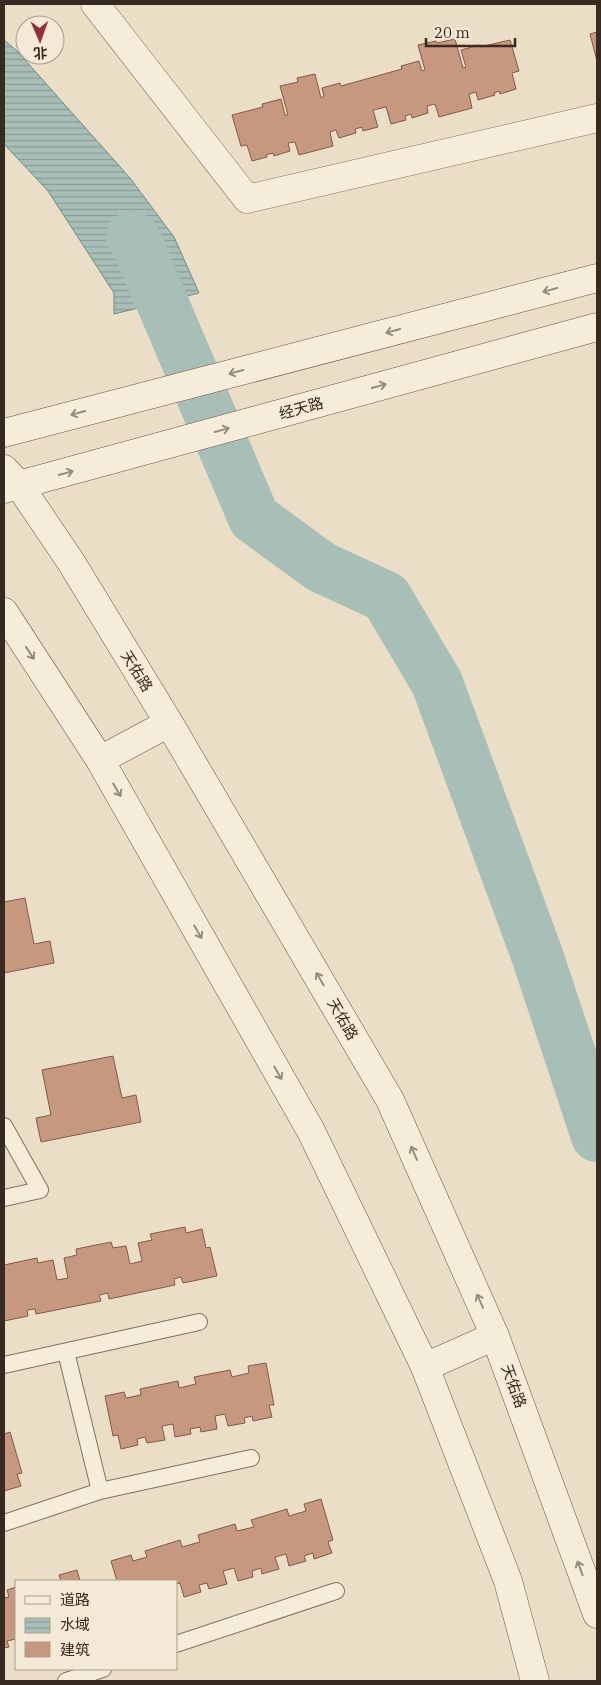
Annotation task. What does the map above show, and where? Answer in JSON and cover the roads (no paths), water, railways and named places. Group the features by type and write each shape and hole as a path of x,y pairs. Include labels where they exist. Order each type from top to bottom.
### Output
{"main road":[{"path":"95,4 247,198 597,118"},
{"path":"4,433 597,278"},
{"name":"经天路","path":"9,481 597,326"},
{"name":"天佑路","path":"9,481 71,562 169,722 390,1100 495,1336 597,1614"},
{"path":"4,612 100,760 311,1131 425,1368 508,1581 535,1681"},
{"path":"100,760 169,722"},
{"path":"425,1368 495,1336"}],"lane":[{"path":"4,1126 40,1190 4,1198"},
{"path":"4,1365 199,1322"},
{"path":"66,1352 100,1491"},
{"path":"4,1523 100,1491 250,1458"},
{"path":"178,1643 336,1591"},
{"path":"66,1681 101,1670"}],"water":[{"path":"4,40 15,49 15,65 29,65 130,178 174,237 199,293 114,314 114,293 48,191 4,144"}],"waterway":[{"path":"132,237 136,241 254,518 321,567 386,597 437,683 537,955 597,1136"}]}
